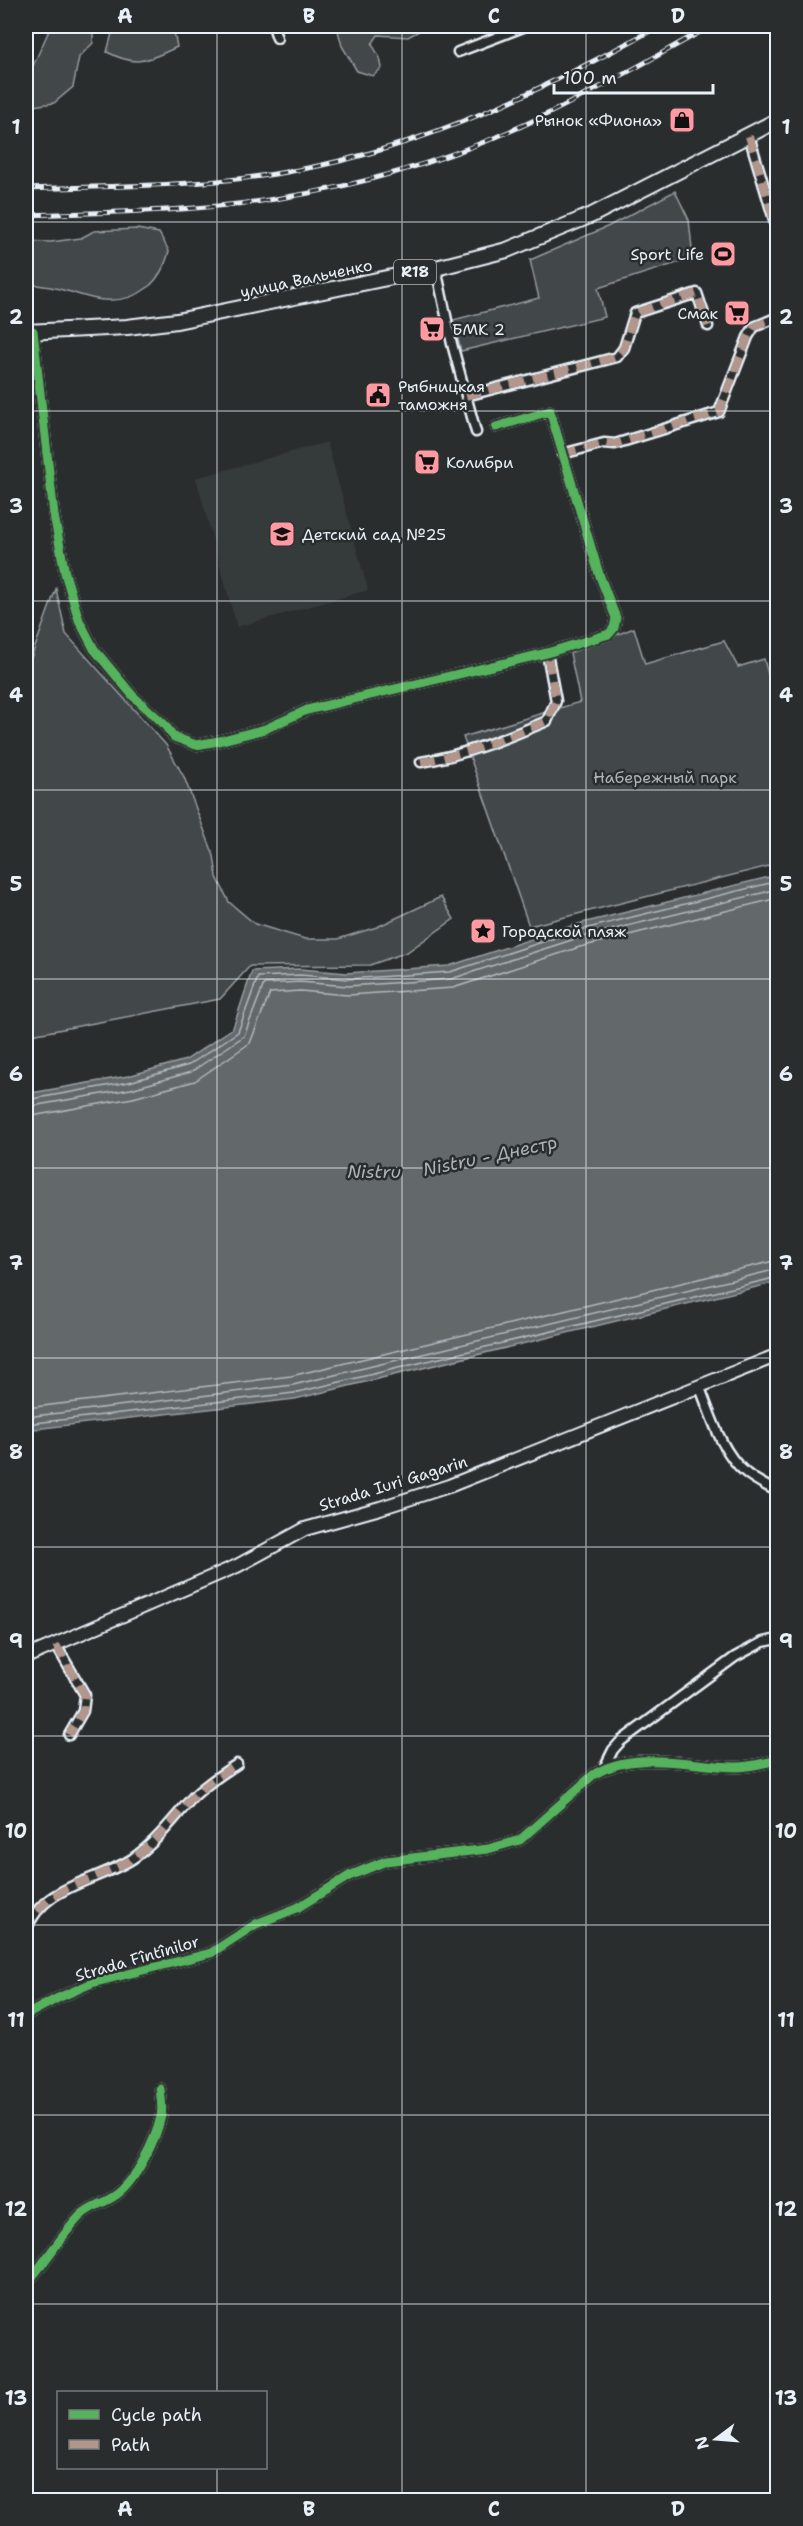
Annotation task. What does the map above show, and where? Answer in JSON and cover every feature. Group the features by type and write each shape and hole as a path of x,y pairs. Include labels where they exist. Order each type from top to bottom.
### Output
{"main road":[{"name":"улица Вальченко","path":"29,331 127,327 177,321 436,268 507,250 560,230 636,194 777,120"},
{"name":"Strada Iuri Gagarin","path":"26,1657 237,1566 305,1529 380,1508 449,1485 700,1388 777,1355"}],"street":[{"path":"273,26 277,39"},
{"path":"458,52 526,26"},
{"path":"749,136 777,233"},
{"path":"436,268 452,344 476,432"},
{"path":"466,396 617,357 624,348 635,313 698,293 708,326"},
{"path":"562,454 604,443 615,444 719,412 754,327 777,316"},
{"path":"29,331 54,515 65,573 78,620 93,649 133,696 163,723 174,737 196,745 265,729 307,710 547,653 609,634 614,628 616,618 550,411 496,428"},
{"path":"421,762 447,758 481,748 547,721 556,702 547,653"},
{"path":"700,1388 735,1461 744,1471 777,1492"},
{"path":"604,1768 613,1750 621,1741 699,1682 751,1648 777,1639"},
{"path":"56,1645 85,1695 83,1711 69,1735"},
{"path":"604,1768 662,1760 734,1767 777,1760"},
{"path":"26,1931 30,1917 56,1895 113,1869 146,1848 195,1796 237,1764"},
{"name":"Strada Fîntînilor","path":"26,2015 92,1983 211,1953 255,1924 297,1908 349,1876 386,1861 507,1845 520,1840 593,1775 604,1768"},
{"path":"26,2284 56,2243 86,2210 117,2195 142,2163 159,2122 162,2104 160,2089"}],"shaded area":[{"name":"Детский сад №25","path":"327,442 368,590 237,627 196,478"}],"green space":[{"path":"51,26 93,26 93,43 79,57 73,87 54,103 26,107 26,69 33,66"},
{"path":"114,26 173,26 177,47 150,59 135,61 118,57 107,52"},
{"path":"334,26 419,26 419,31 408,37 378,35 372,44 380,58 382,68 373,76 357,71 342,46 337,27"},
{"path":"675,191 689,220 693,258 598,288 605,317 461,351 453,320 539,298 530,260 609,226"},
{"path":"137,229 159,233 169,251 154,281 138,294 117,300 104,300 26,283 26,241 51,242 81,238 94,231"},
{"path":"56,589 66,634 166,745 184,777 214,856 217,877 229,902 255,924 305,939 338,939 377,927 441,897 454,919 407,952 370,965 250,966 220,999 26,1036 26,672"},
{"name":"Набережный парк","path":"634,628 645,664 724,641 738,667 764,659 777,709 777,864 529,926 463,737 580,702 570,653"}],"water":[{"name":"Nistru","path":"777,875 777,1282 295,1399 26,1430 26,1094 128,1076 186,1060 233,1028 252,971 300,969 347,973 449,966 574,925"}],"railway":[{"path":"26,189 162,185 230,180 264,176 346,160 439,131 484,113 573,72 659,26"},
{"path":"26,215 213,207 309,193 376,178 476,145 539,118 711,26"}],"marked path":[{"path":"749,136 778,233"},
{"path":"466,396 617,357 624,348 635,313 697,293 708,326"},
{"path":"562,454 604,443 615,444 719,412 754,327 778,317"},
{"path":"421,762 501,740 547,721 556,701 547,653"},
{"path":"56,1645 85,1695 83,1711 69,1735"},
{"path":"26,1931 44,1904 72,1886 132,1859 157,1838 198,1792 237,1764"}],"cycle path":[{"path":"33,331 54,515 65,573 79,620 94,649 133,696 163,723 174,737 196,745 265,729 307,710 547,653 609,634 614,628 616,618 599,574 550,411 496,427"},
{"path":"26,2015 92,1983 211,1953 256,1924 297,1908 349,1876 386,1861 488,1849 520,1840 593,1775 609,1767 645,1761 741,1767 778,1760"},
{"path":"26,2284 80,2216 116,2195 137,2171 150,2148 161,2116 160,2089"}],"place":[{"name":"Рынок «Фиона»","path":"682,120"},
{"name":"Sport Life","path":"723,254"},
{"name":"Смак","path":"737,313"},
{"name":"БМК 2","path":"432,329"},
{"name":"Рыбницкая таможня","path":"378,395"},
{"name":"Колибри","path":"427,462"},
{"name":"Детский сад №25","path":"282,534"},
{"name":"Городской пляж","path":"483,931"}],"water label":[{"name":"Nistru - Днестр","path":"490,1156"}]}
